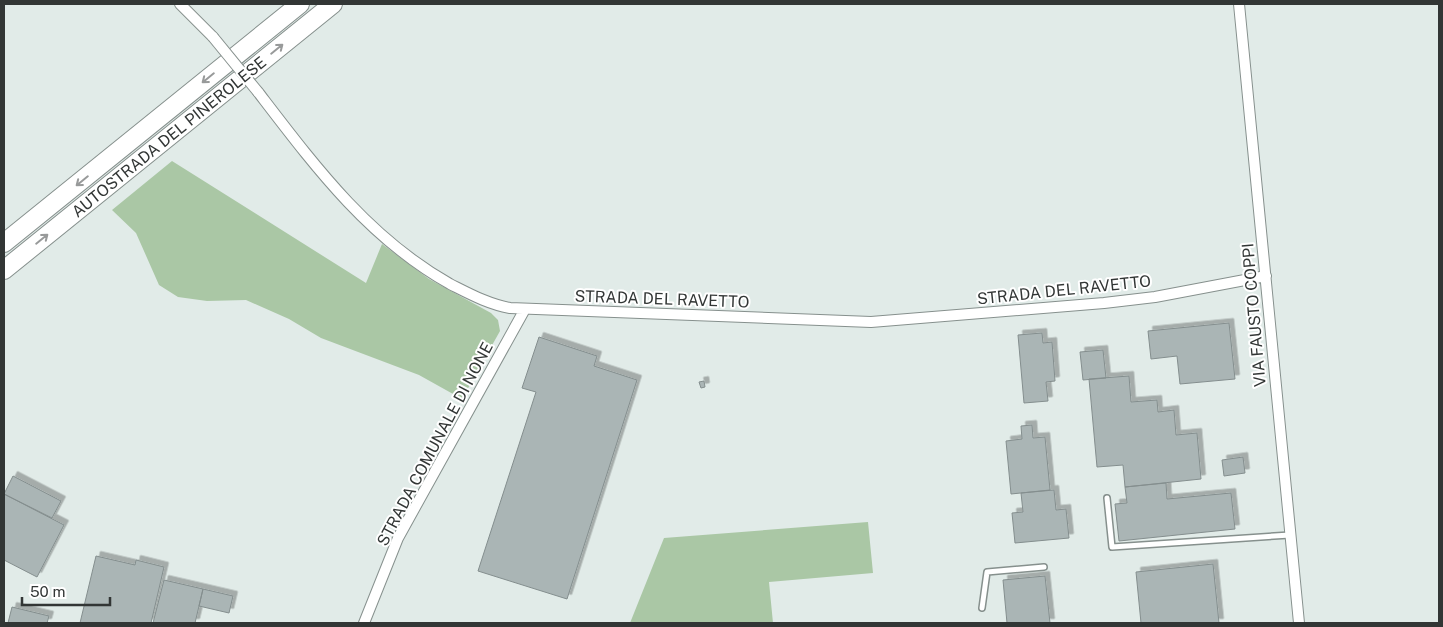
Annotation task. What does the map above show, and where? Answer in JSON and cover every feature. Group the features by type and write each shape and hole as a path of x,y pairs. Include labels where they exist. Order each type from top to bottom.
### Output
{"highway":[{"name":"AUTOSTRADA DEL PINEROLESE","path":"4,243 300,4"},
{"name":"AUTOSTRADA DEL PINEROLESE","path":"4,270 333,4"}],"street":[{"name":"STRADA DEL RAVETTO","path":"180,4 214,38 325,178 358,214 395,248 433,274 482,301 510,308 525,309 872,322 1104,303 1155,297 1266,276"},
{"name":"VIA FAUSTO COPPI","path":"1239,4 1299,623"},
{"name":"STRADA COMUNALE DI NONE","path":"364,623 398,538 525,309"}],"lane":[{"path":"1107,498 1112,547 1290,535"},
{"path":"982,608 987,572 1044,567"}],"green space":[{"path":"172,161 366,283 382,244 429,279 491,313 498,320 500,331 462,399 419,375 321,338 289,319 246,300 207,301 178,297 159,285 136,233 112,210"},
{"path":"868,522 873,573 769,582 773,623 630,623 664,538"}],"building":[{"path":"1229,323 1235,379 1180,384 1177,356 1151,359 1148,331"},
{"path":"1042,333 1043,343 1052,342 1055,381 1046,382 1048,401 1024,403 1018,335"},
{"path":"539,337 597,356 594,366 637,380 567,599 478,571 536,392 522,388"},
{"path":"1103,350 1106,378 1083,380 1080,352"},
{"path":"1129,376 1131,402 1157,400 1158,412 1174,410 1176,435 1197,433 1201,479 1125,487 1123,465 1097,467 1089,379"},
{"path":"704,381 705,387 701,388 699,382"},
{"path":"1032,425 1033,438 1045,437 1050,490 1011,494 1006,441 1022,439 1021,426"},
{"path":"1243,457 1245,473 1224,476 1222,460"},
{"path":"13,476 61,501 52,518 4,494"},
{"path":"1166,483 1167,499 1231,493 1235,529 1119,541 1115,504 1127,503 1125,487"},
{"path":"1054,490 1056,510 1066,509 1069,538 1015,543 1012,513 1023,512 1021,493"},
{"path":"4,494 64,525 37,577 4,560"},
{"path":"96,556 135,565 136,560 164,567 151,623 80,623"},
{"path":"1213,564 1219,623 1141,623 1136,572"},
{"path":"1045,576 1050,623 1007,623 1003,580"},
{"path":"164,580 203,589 195,623 153,623"},
{"path":"203,589 233,596 229,613 199,606"},
{"path":"12,607 49,616 47,623 8,623"}]}
